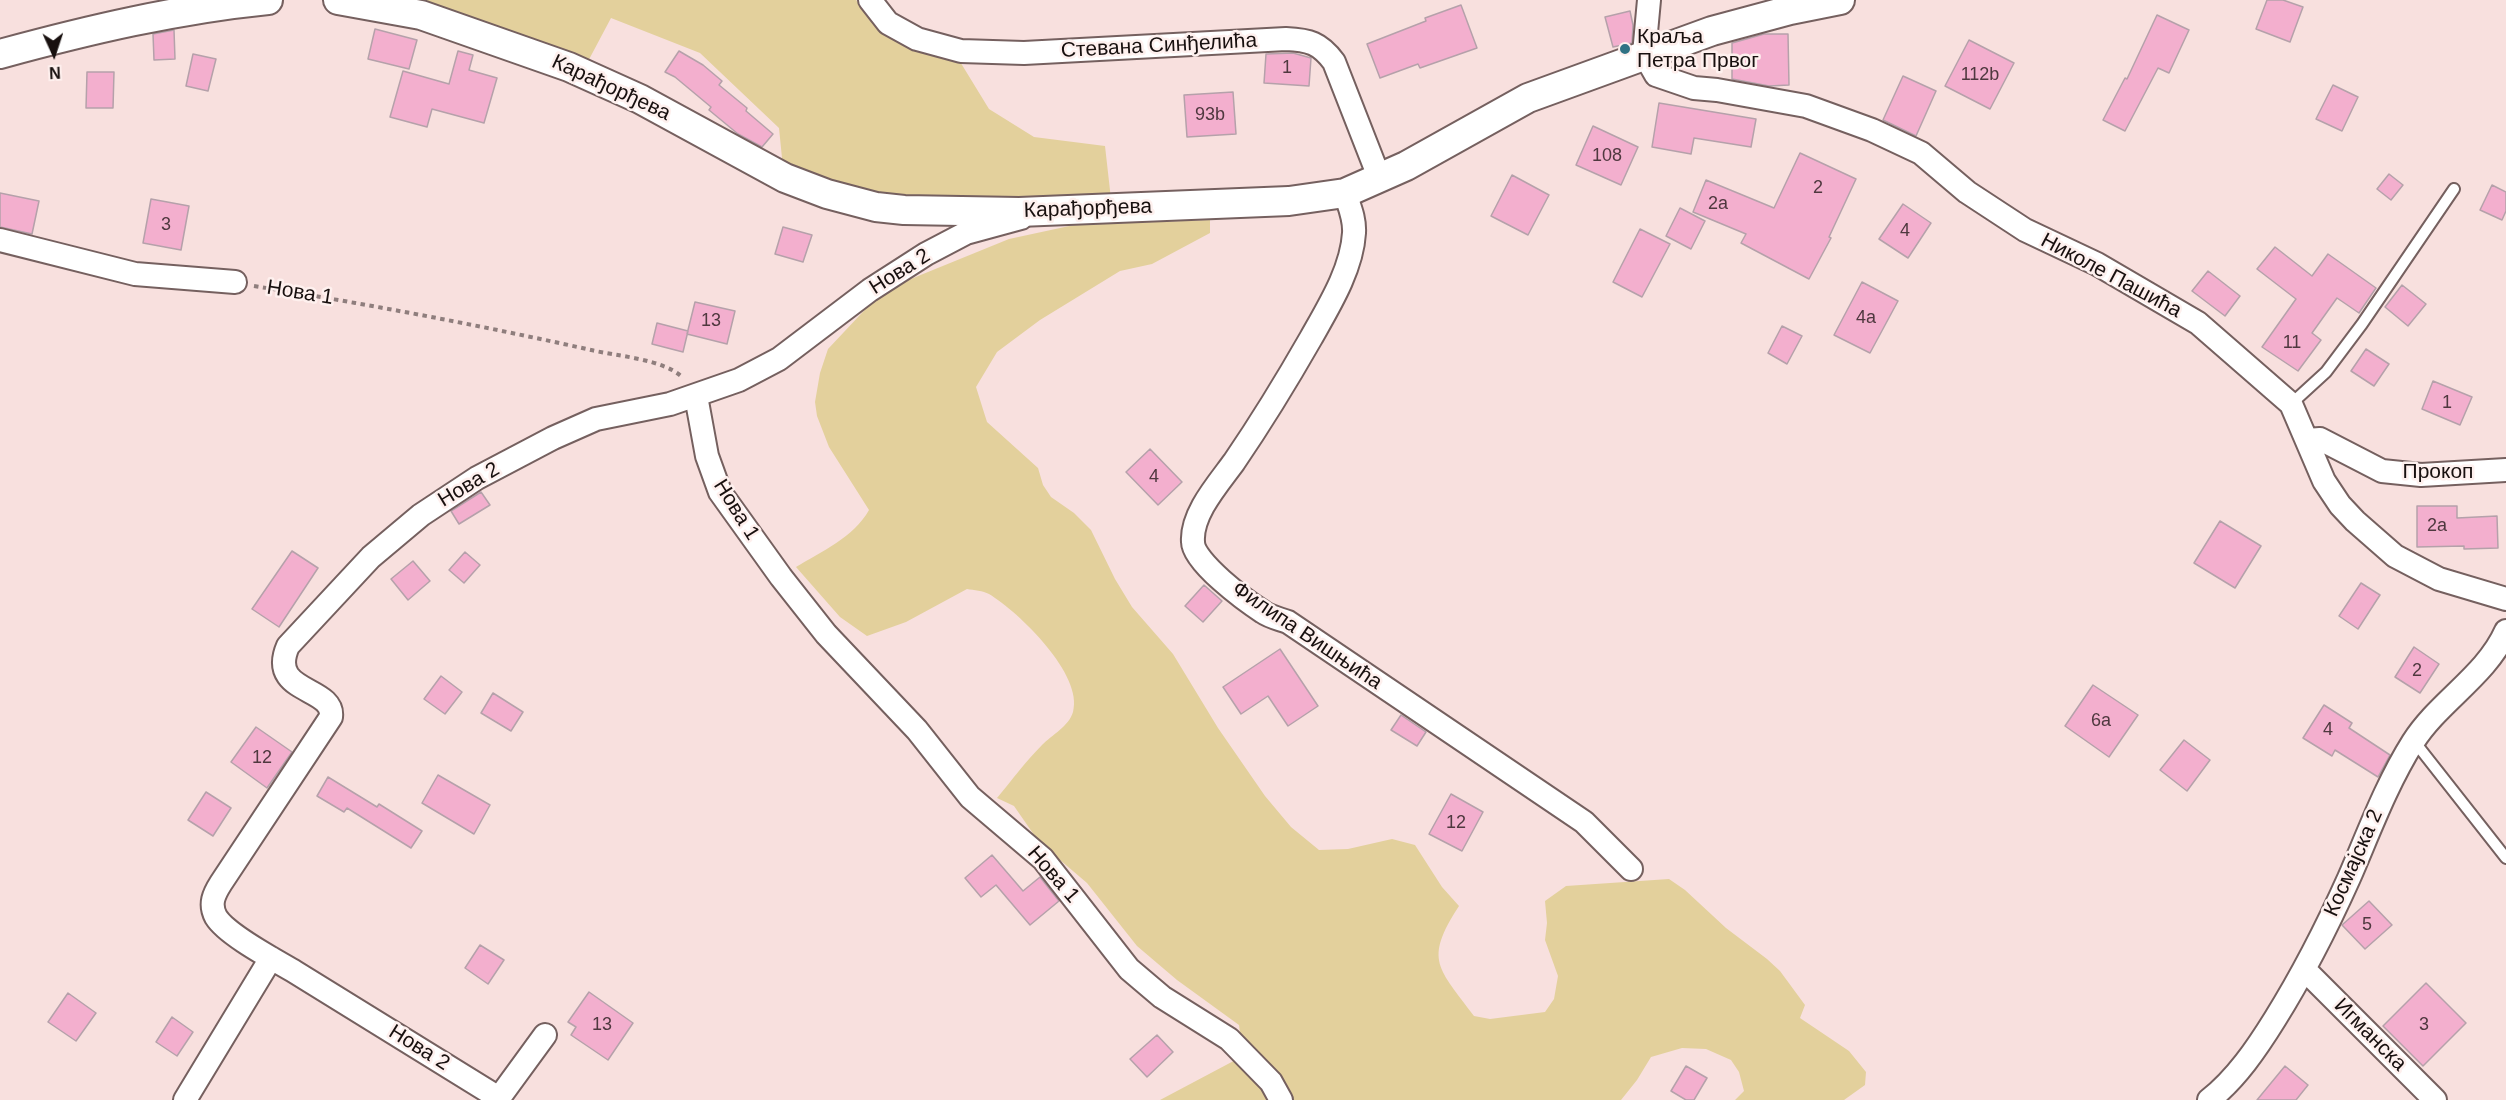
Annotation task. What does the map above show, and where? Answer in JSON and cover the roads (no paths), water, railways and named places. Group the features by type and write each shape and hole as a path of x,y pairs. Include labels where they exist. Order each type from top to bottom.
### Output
{"street":[{"path":"0,54 61,37 179,12 268,0"},
{"name":"Карађорђева","path":"338,0 422,15 569,67 640,99 785,178 854,202 904,210 1046,212 1288,201 1345,193 1406,166 1528,98 1644,54 1746,20 1840,0"},
{"name":"Стевана Синђелића","path":"870,0 888,23 917,39 961,51 1024,53 1286,39 1309,42 1325,50 1334,62 1379,177"},
{"path":"1644,54 1649,0"},
{"name":"Николе Пашића","path":"1644,54 1656,75 1665,81 1694,88 1806,106 1872,130 1921,153 1967,192 2025,230 2097,264 2198,322 2291,404 2324,481 2340,505 2395,556 2439,579 2506,599"},
{"name":"Филипа Вишњића","path":"1345,193 1354,219 1354,233 1352,250 1345,271 1324,314 1272,406 1198,518 1192,542 1195,552 1227,584 1264,613 1288,622 1584,822 1631,869"},
{"name":"Нова 2","path":"545,1035 499,1098 224,927 212,906 213,896 331,717 332,711 328,702 298,685 287,675 283,657 288,646 371,557 421,515 468,483 553,438 596,419 670,404 739,380 779,359 870,290 926,254 966,233 1046,212"},
{"path":"0,240 135,274 235,282"},
{"name":"Нова 1","path":"696,396 707,456 720,492 781,577 826,634 917,730 970,797 1043,858 1129,969 1162,997 1229,1040 1270,1082 1281,1100"},
{"name":"Прокоп","path":"2307,440 2320,439 2382,471 2421,475 2506,470"},
{"name":"Космајска 2","path":"2209,1100 2222,1090 2260,1042 2305,970 2349,877 2387,786 2414,741 2429,720 2478,673 2500,646 2506,631"},
{"path":"184,1100 272,958"},
{"name":"Игманска","path":"2305,970 2435,1100"}],"lane":[{"path":"2291,404 2326,372 2362,324 2454,189"},
{"path":"2414,741 2506,858"}],"place":[{"name":"Краља Петра Првог","path":"1625,49"}]}
